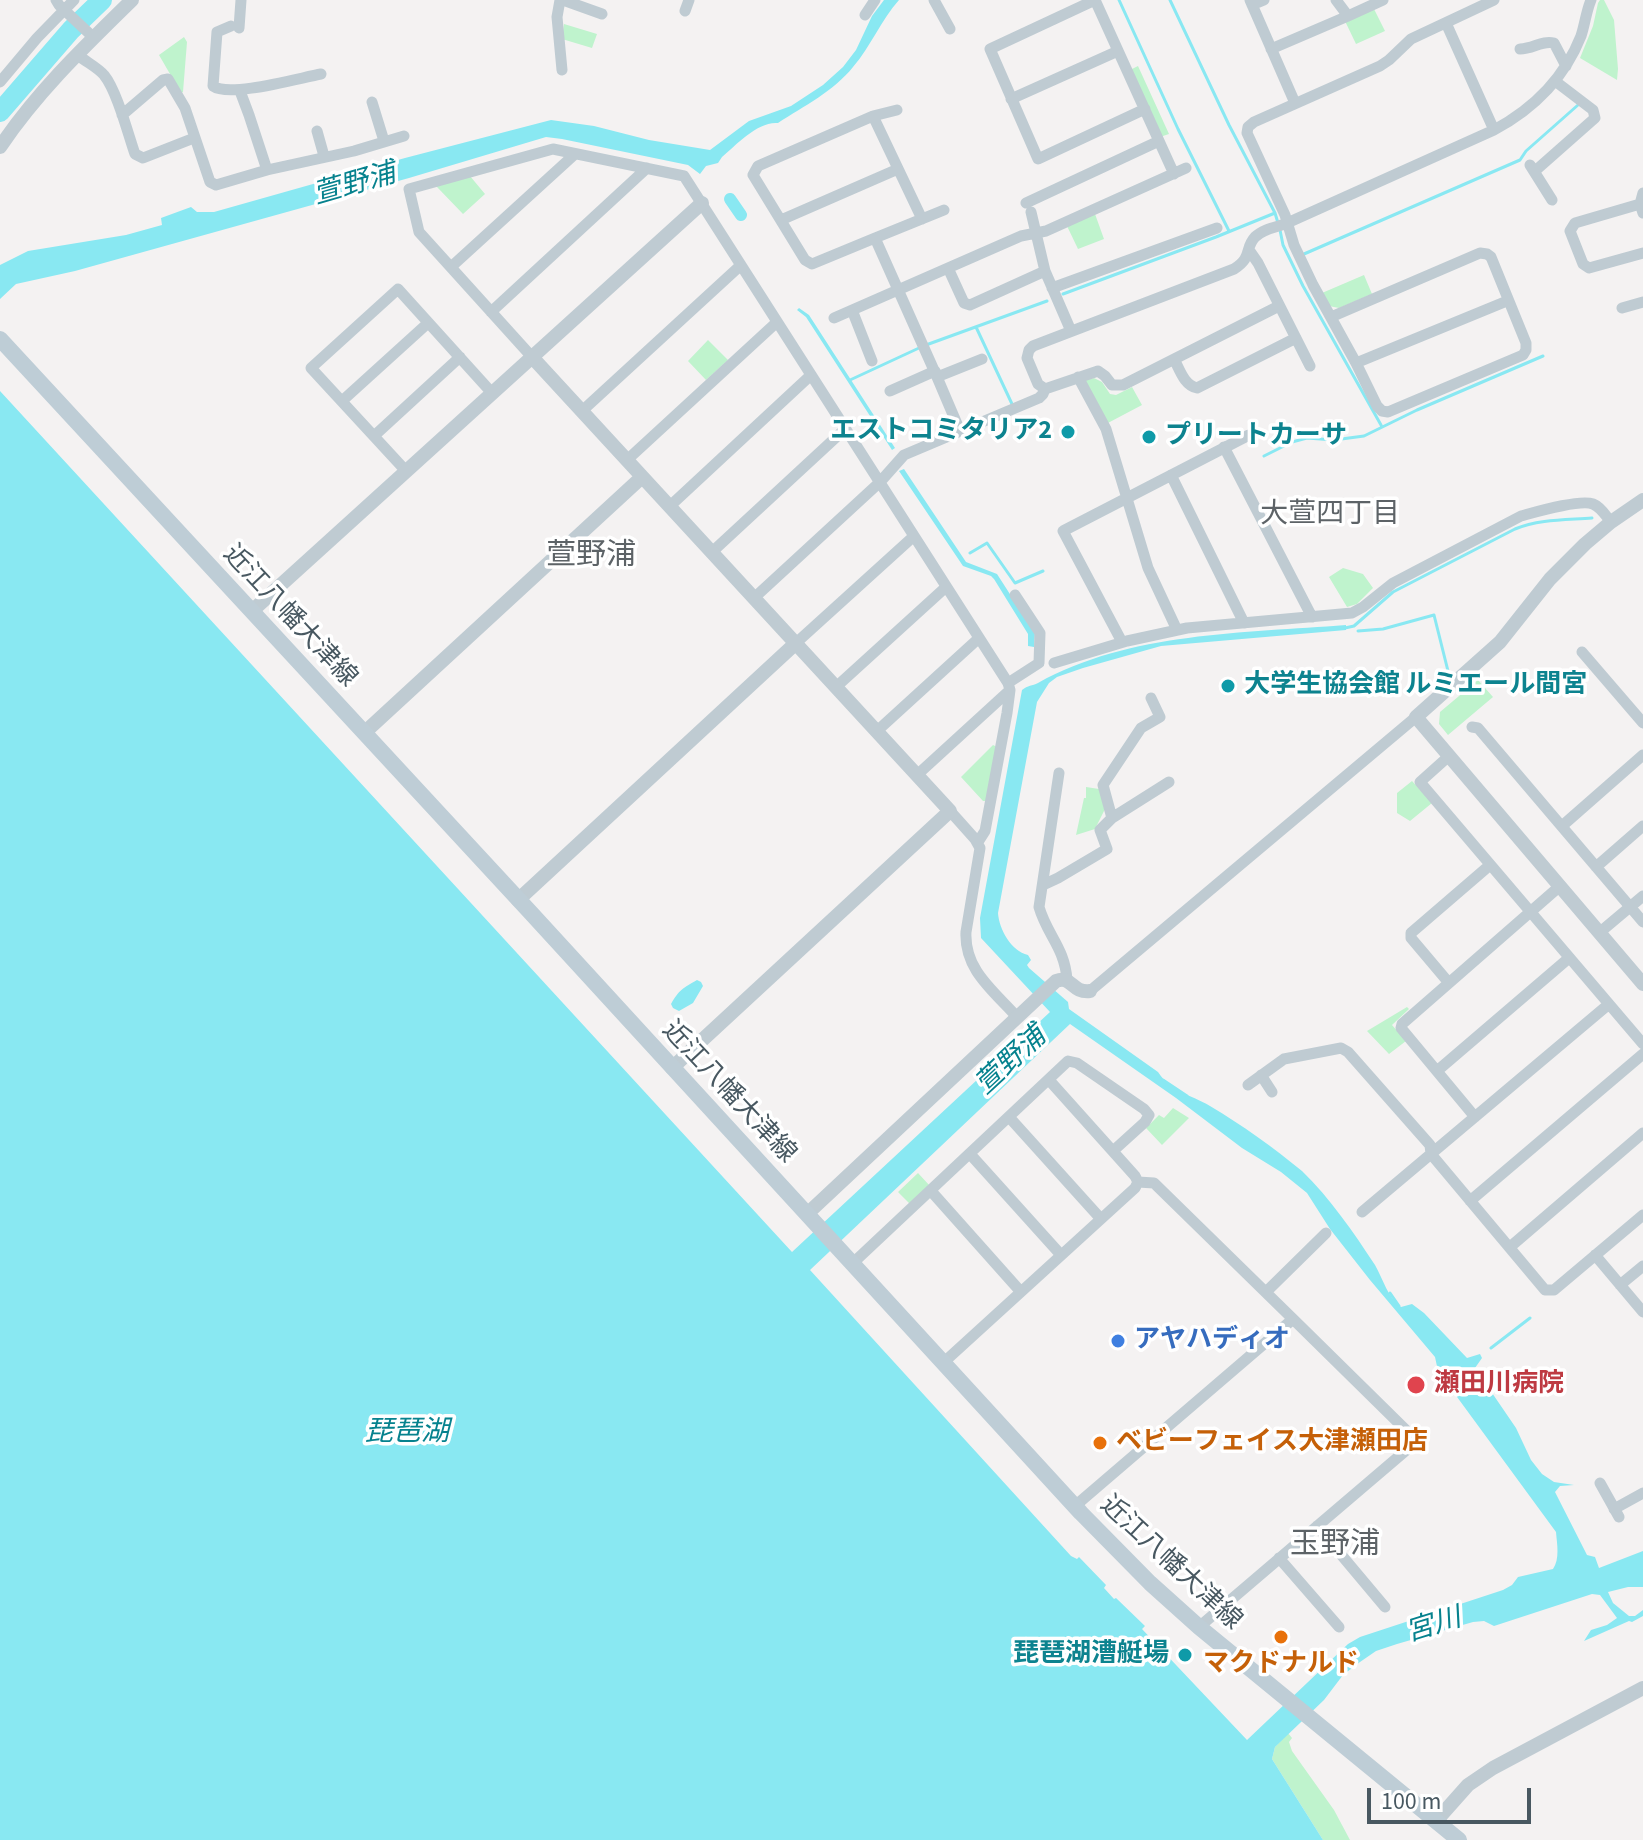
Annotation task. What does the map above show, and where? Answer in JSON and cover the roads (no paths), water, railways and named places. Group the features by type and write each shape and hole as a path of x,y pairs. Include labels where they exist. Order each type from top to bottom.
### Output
{"main road":[{"name":"近江八幡大津線","path":"0,339 1075,1506 1150,1583 1199,1627 1459,1840"}],"street":[{"path":"0,82 62,8 74,0"},
{"path":"241,0 235,27 217,32 213,86 218,90 240,91 321,74"},
{"path":"562,70 557,17 562,0 602,14"},
{"path":"865,15 875,0"},
{"path":"934,0 950,29"},
{"path":"1145,109 1038,159 990,49 1095,0 1145,109 1174,174"},
{"path":"1264,0 1251,3 1295,103"},
{"path":"1336,0 1348,16"},
{"path":"1271,49 1383,0"},
{"path":"1331,317 1480,253 1487,254 1491,257 1526,343 1526,350 1523,355 1388,412 1382,411 1313,285 1247,133 1254,122 1380,66 1411,39 1494,0"},
{"path":"1045,389 1036,381 1027,358 1033,346 1234,269 1247,259 1257,235 1494,130 1529,108 1566,66 1579,40 1591,0"},
{"path":"0,147 34,102 78,55 91,35 123,3"},
{"path":"62,8 91,35"},
{"path":"1446,23 1494,130"},
{"path":"1520,49 1546,41 1554,43 1566,66"},
{"path":"1011,99 1118,51"},
{"path":"78,55 107,78 135,154 143,158 194,138"},
{"path":"122,115 168,79 185,108 210,182 216,185 404,136"},
{"path":"1552,200 1533,168 1595,118 1593,110 1555,81"},
{"path":"240,91 267,170"},
{"path":"372,102 384,141"},
{"path":"897,110 873,116 758,166 753,175 805,260 812,264 944,210"},
{"path":"873,116 922,219"},
{"path":"317,131 324,156"},
{"path":"1071,331 1045,271 1028,207 1159,141"},
{"path":"978,842 985,831 1009,686 684,176 553,149 409,189 419,232 978,842 980,848 965,945 972,966 1017,1017"},
{"path":"451,267 575,154"},
{"path":"491,312 647,168"},
{"path":"834,318 1021,236 1046,231 1186,168"},
{"path":"781,220 898,169"},
{"path":"252,611 702,203"},
{"path":"1642,203 1575,223 1570,231 1583,264 1589,268 1643,253"},
{"path":"1052,288 1217,228"},
{"path":"875,238 960,431"},
{"path":"1249,250 1310,366"},
{"path":"582,411 741,265"},
{"path":"948,268 964,303 970,305 1045,271"},
{"path":"406,471 311,368 398,289 492,393"},
{"path":"1356,363 1507,301"},
{"path":"1622,308 1643,302"},
{"path":"754,598 880,482 904,455 1039,398 1045,389 1078,377 1098,371 1112,385 1123,385 1279,306"},
{"path":"852,310 872,361"},
{"path":"627,460 777,322"},
{"path":"342,401 428,323"},
{"path":"1174,359 1185,380 1197,388 1296,338"},
{"path":"374,436 460,357"},
{"path":"890,391 982,359"},
{"path":"670,506 811,375"},
{"path":"1078,377 1106,429 1148,568 1177,630"},
{"path":"712,552 845,429"},
{"path":"1122,642 1063,531 1249,435"},
{"path":"1224,447 1312,617"},
{"path":"1171,475 1244,623"},
{"path":"364,733 642,477"},
{"path":"810,1218 1051,985 1061,979 1067,980 1079,991 1090,991 1416,717 1500,642 1550,579 1585,544 1643,500"},
{"path":"1054,663 1122,642 1177,630 1352,613 1393,583 1521,516 1581,503 1593,504 1601,509 1611,522"},
{"path":"518,900 914,536"},
{"path":"836,687 946,587"},
{"path":"917,775 1009,686 1039,663 1040,633 1015,595"},
{"path":"877,731 979,638"},
{"path":"1582,652 1643,723"},
{"path":"1112,818 1103,785 1141,728 1160,717 1151,698"},
{"path":"1416,717 1643,984"},
{"path":"1472,727 1478,728 1643,922"},
{"path":"1562,826 1643,755"},
{"path":"1449,756 1420,782 1643,1044"},
{"path":"1059,773 1039,907 1063,957 1067,980"},
{"path":"1043,885 1107,849 1100,830 1112,818 1169,782"},
{"path":"672,1068 950,811"},
{"path":"1596,867 1643,826"},
{"path":"1449,983 1411,938 1411,933 1490,865"},
{"path":"1475,1117 1401,1028 1402,1024 1560,886"},
{"path":"1599,933 1643,896"},
{"path":"1437,1071 1569,958"},
{"path":"1362,1212 1609,1004"},
{"path":"1248,1085 1284,1059 1341,1048 1348,1052 1430,1145 1431,1154 1545,1290 1554,1290 1643,1215"},
{"path":"1470,1201 1643,1054"},
{"path":"853,1263 1068,1061 1077,1063 1149,1115 1113,1151"},
{"path":"1261,1075 1272,1092"},
{"path":"1049,1080 1138,1182"},
{"path":"1009,1117 1101,1219"},
{"path":"1510,1247 1643,1133"},
{"path":"970,1154 1061,1255"},
{"path":"943,1363 1138,1182"},
{"path":"1138,1182 1154,1183 1417,1441 1199,1627"},
{"path":"931,1191 1021,1292"},
{"path":"1266,1292 1326,1233"},
{"path":"1595,1255 1643,1312"},
{"path":"1620,1285 1643,1266"},
{"path":"1075,1506 1293,1319"},
{"path":"1600,1483 1616,1513 1643,1493"},
{"path":"1317,1526 1385,1607"},
{"path":"1279,1558 1339,1627"},
{"path":"1436,1821 1468,1785 1493,1768 1643,1688"}],"water":[{"path":"884,0 899,0 845,76 818,98 778,123 755,130 718,163 706,166 700,174 688,165 546,137 75,271 16,284 0,299 0,265 28,251 126,235 162,225 161,218 191,207 197,212 214,212 551,120 710,150 749,121 791,106 823,85 856,50 872,16"},
{"path":"799,308 809,315 895,448 892,450 806,317 797,310"},
{"name":"琵琶湖","path":"0,391 792,1252 1050,1012 981,938 980,918 1022,690 1073,666 1149,644 1228,633 1346,625 1346,630 1161,646 1083,668 1049,683 1037,702 998,913 1001,926 1011,944 1028,955 1031,960 1027,965 1029,968 1068,1002 1069,1009 1158,1072 1175,1089 1234,1121 1302,1171 1350,1228 1396,1303 1401,1307 1412,1304 1424,1313 1467,1358 1480,1354 1482,1358 1475,1368 1516,1428 1531,1460 1542,1474 1554,1482 1574,1485 1560,1486 1555,1492 1587,1555 1595,1557 1599,1568 1643,1551 1643,1587 1608,1592 1613,1603 1629,1616 1643,1610 1643,1616 1584,1641 1591,1630 1617,1618 1600,1595 1592,1594 1494,1626 1484,1621 1473,1622 1397,1644 1376,1651 1360,1662 1343,1675 1324,1700 1275,1747 1272,1759 1323,1840 0,1840","holes":["1070,1024 1307,1193 1330,1229 1435,1357 1438,1371 1556,1532 1557,1556 1553,1569 1518,1577 1503,1590 1360,1637 1348,1644 1247,1740 1142,1629 1145,1626 1114,1599 1104,1588 1106,1585 1079,1557 1071,1556 810,1270"]},
{"path":"904,469 966,562 997,574 1035,633 1034,647 1028,646 1028,634 994,579 963,566 899,471"},
{"path":"697,980 703,986 693,1003 679,1011 673,1008 671,1004 679,992"}],"waterway":[{"path":"0,112 71,30 102,0"},
{"path":"1119,0 1229,231"},
{"path":"1170,0 1275,213"},
{"path":"1304,254 1520,160 1526,151 1578,105"},
{"name":"萱野浦","path":"730,199 741,215"},
{"path":"1063,294 1275,213 1278,223"},
{"path":"1280,230 1283,245 1303,286 1381,425"},
{"path":"926,345 1047,301"},
{"path":"976,327 1012,404"},
{"path":"850,380 919,348"},
{"path":"1264,456 1307,438 1334,440 1364,436 1543,356"},
{"path":"1345,628 1354,626 1393,592 1515,529 1543,522 1592,518"},
{"path":"970,553 987,543 1015,583 1043,571"},
{"path":"1358,631 1383,629 1434,615 1450,679"},
{"path":"1163,1080 1187,1096"},
{"path":"1390,1293 1399,1306"},
{"path":"1491,1348 1530,1318"}],"place":[{"name":"エストコミタリア2","path":"1068,432"},
{"name":"プリートカーサ","path":"1149,437"},
{"name":"大学生協会館 ルミエール間宮","path":"1228,686"},
{"name":"アヤハディオ","path":"1118,1341"},
{"name":"瀬田川病院","path":"1416,1385"},
{"name":"ベビーフェイス大津瀬田店","path":"1100,1443"},
{"name":"マクドナルド","path":"1281,1637"},
{"name":"琵琶湖漕艇場","path":"1185,1655"}],"district":[{"name":"大萱四丁目","path":"1330,516"},
{"name":"萱野浦","path":"591,557"},
{"name":"玉野浦","path":"1335,1546"}],"water label":[{"name":"宮川","path":"1434,1627"}]}
